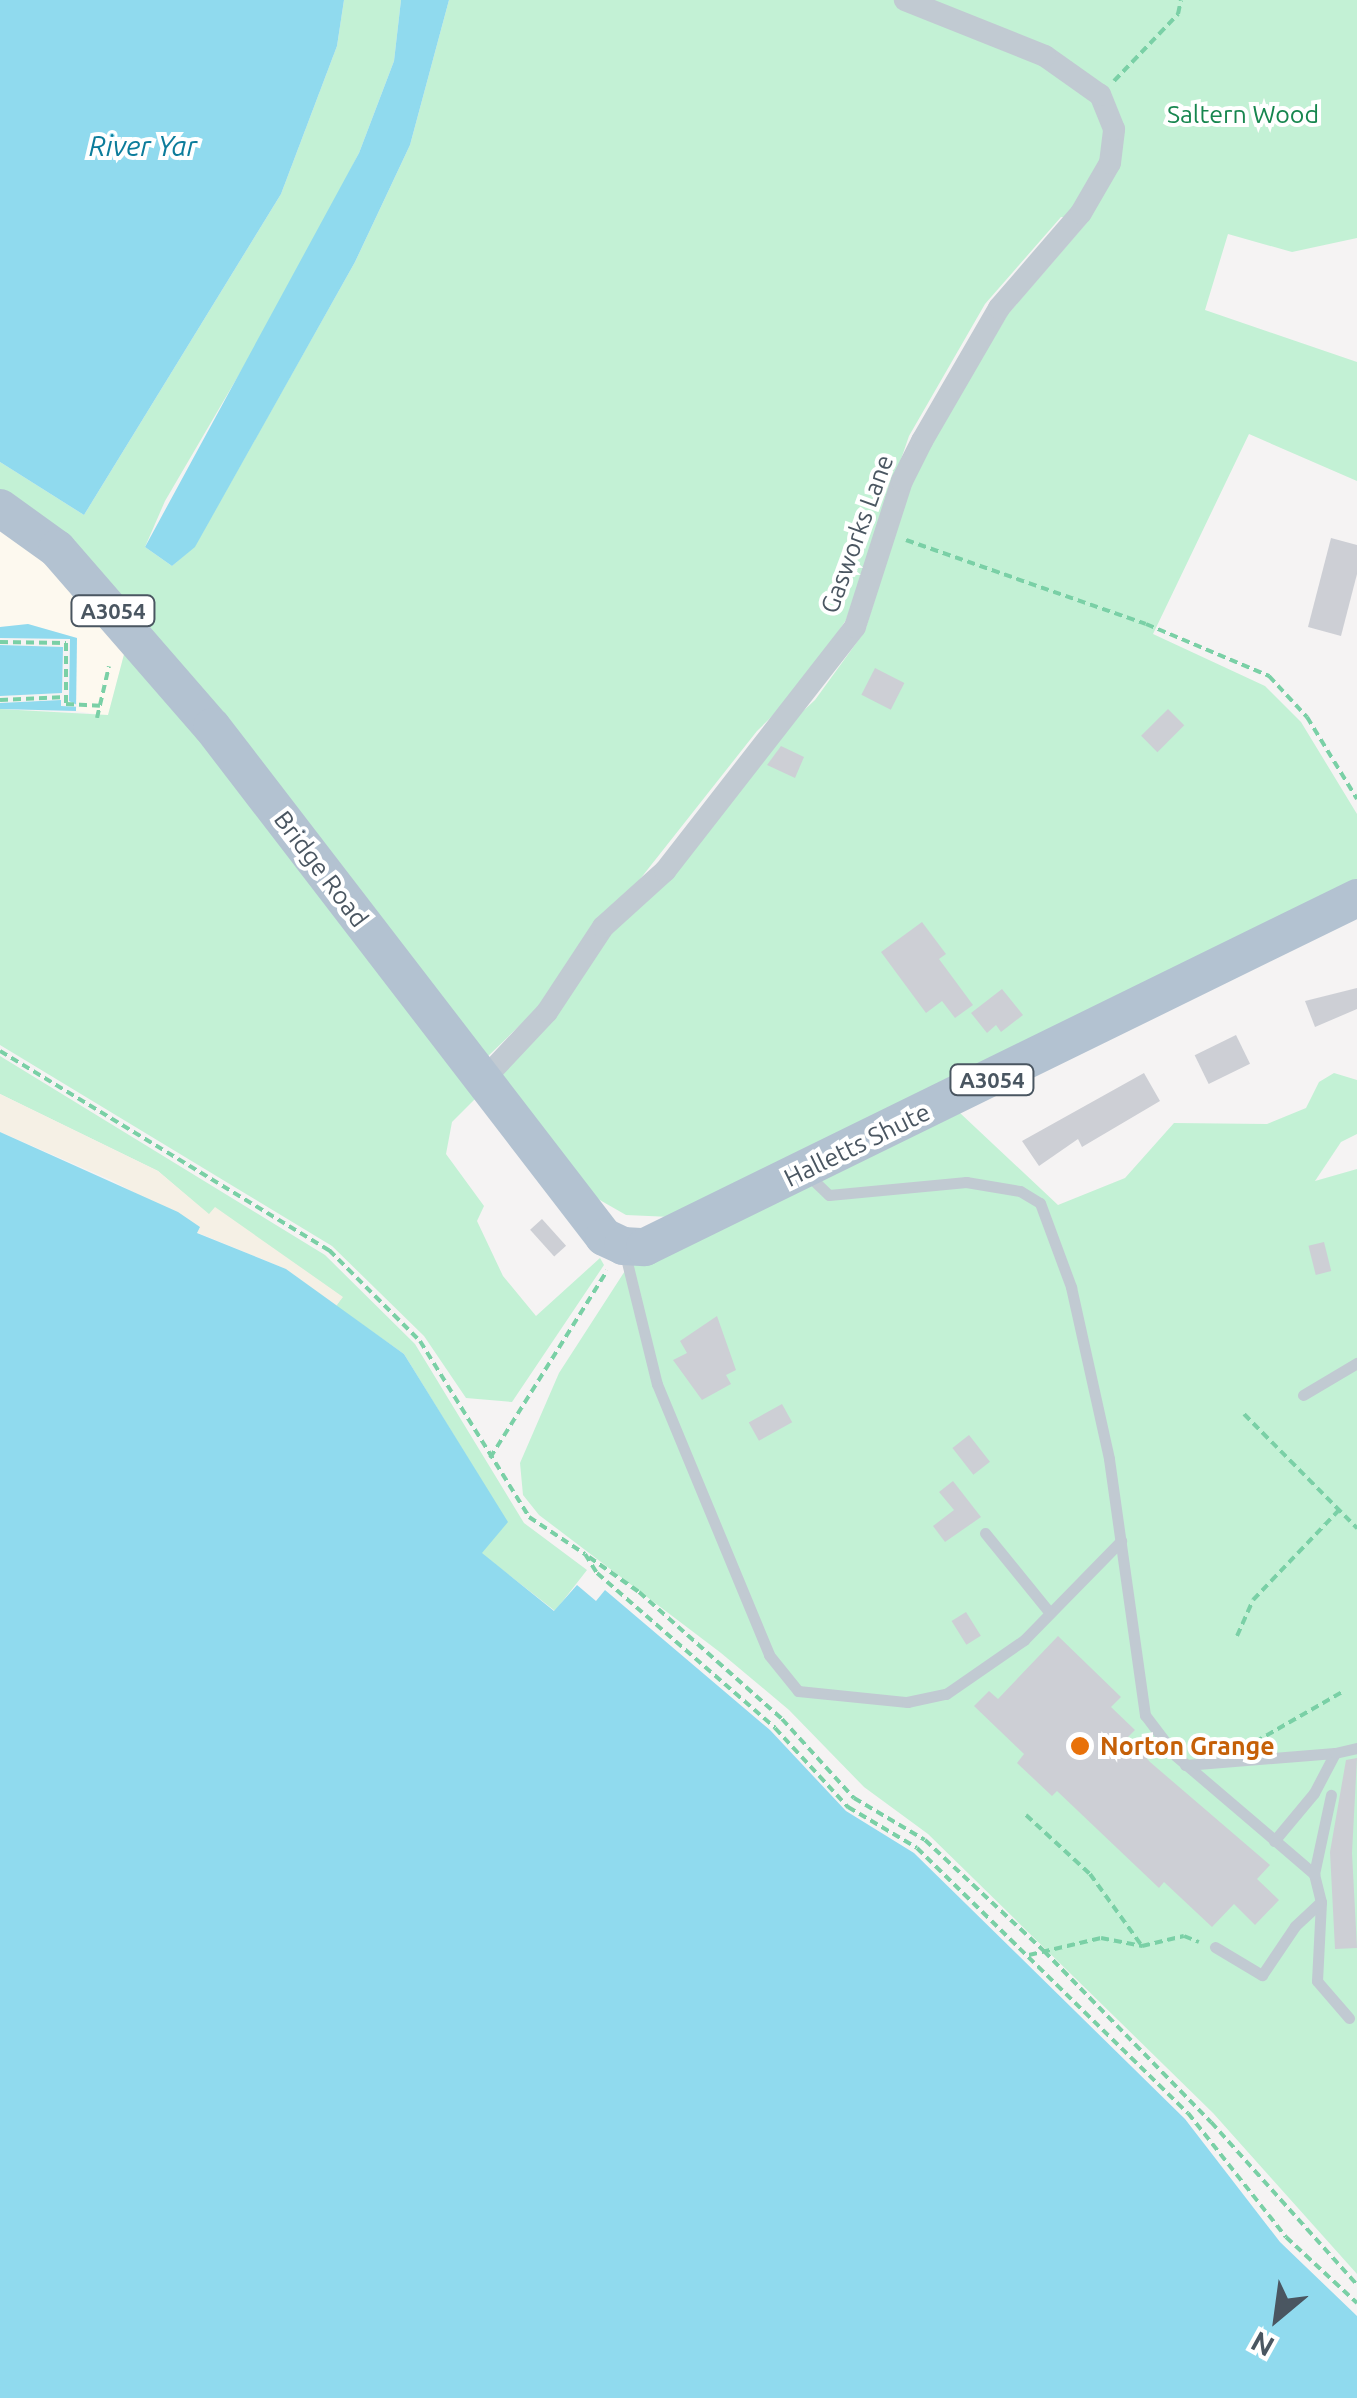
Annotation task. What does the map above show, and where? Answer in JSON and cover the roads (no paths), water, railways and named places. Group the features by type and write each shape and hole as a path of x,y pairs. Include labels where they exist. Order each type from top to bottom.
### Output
{"main road":[{"name":"Bridge Road","path":"0,508 56,550 212,727 604,1237 623,1246"},
{"name":"Halletts Shute","path":"623,1246 645,1247 1357,898"}],"street":[{"name":"Gasworks Lane","path":"483,1080 547,1012 603,927 665,871 767,737 808,694 855,627 902,481 968,359 999,308 1082,213 1110,163 1114,129 1100,95 1045,56 905,0"}],"lane":[{"path":"803,1171 829,1194 966,1182 1020,1191 1040,1203 1078,1315 1121,1541 1145,1715 1185,1765 1314,1874"},
{"path":"623,1246 657,1384 770,1654 798,1691 907,1702 946,1694 1024,1640 1121,1541"},
{"path":"1303,1395 1357,1363"},
{"path":"985,1533 1050,1613"},
{"path":"1185,1765 1357,1748"},
{"path":"1274,1841 1314,1794 1334,1753"},
{"path":"1331,1795 1314,1874 1322,1902 1317,1981 1349,2018"},
{"path":"1215,1947 1262,1976 1295,1926 1322,1902"}],"water":[{"name":"River Yar","path":"0,0 344,0 337,46 281,194 84,515 0,462"},
{"path":"401,0 449,0 410,145 355,262 195,547 172,566 145,547 359,153 394,61"},
{"path":"28,624 77,638 76,711 0,709 0,627"},
{"path":"0,1132 178,1212 200,1227 197,1233 286,1269 404,1354 508,1522 482,1553 554,1611 577,1585 596,1601 605,1590 770,1730 846,1811 914,1853 1185,2119 1280,2242 1357,2316 1357,2398 0,2398"}],"place":[{"name":"Norton Grange","path":"1080,1746"}],"park label":[{"name":"Saltern Wood","path":"1243,114"}]}
